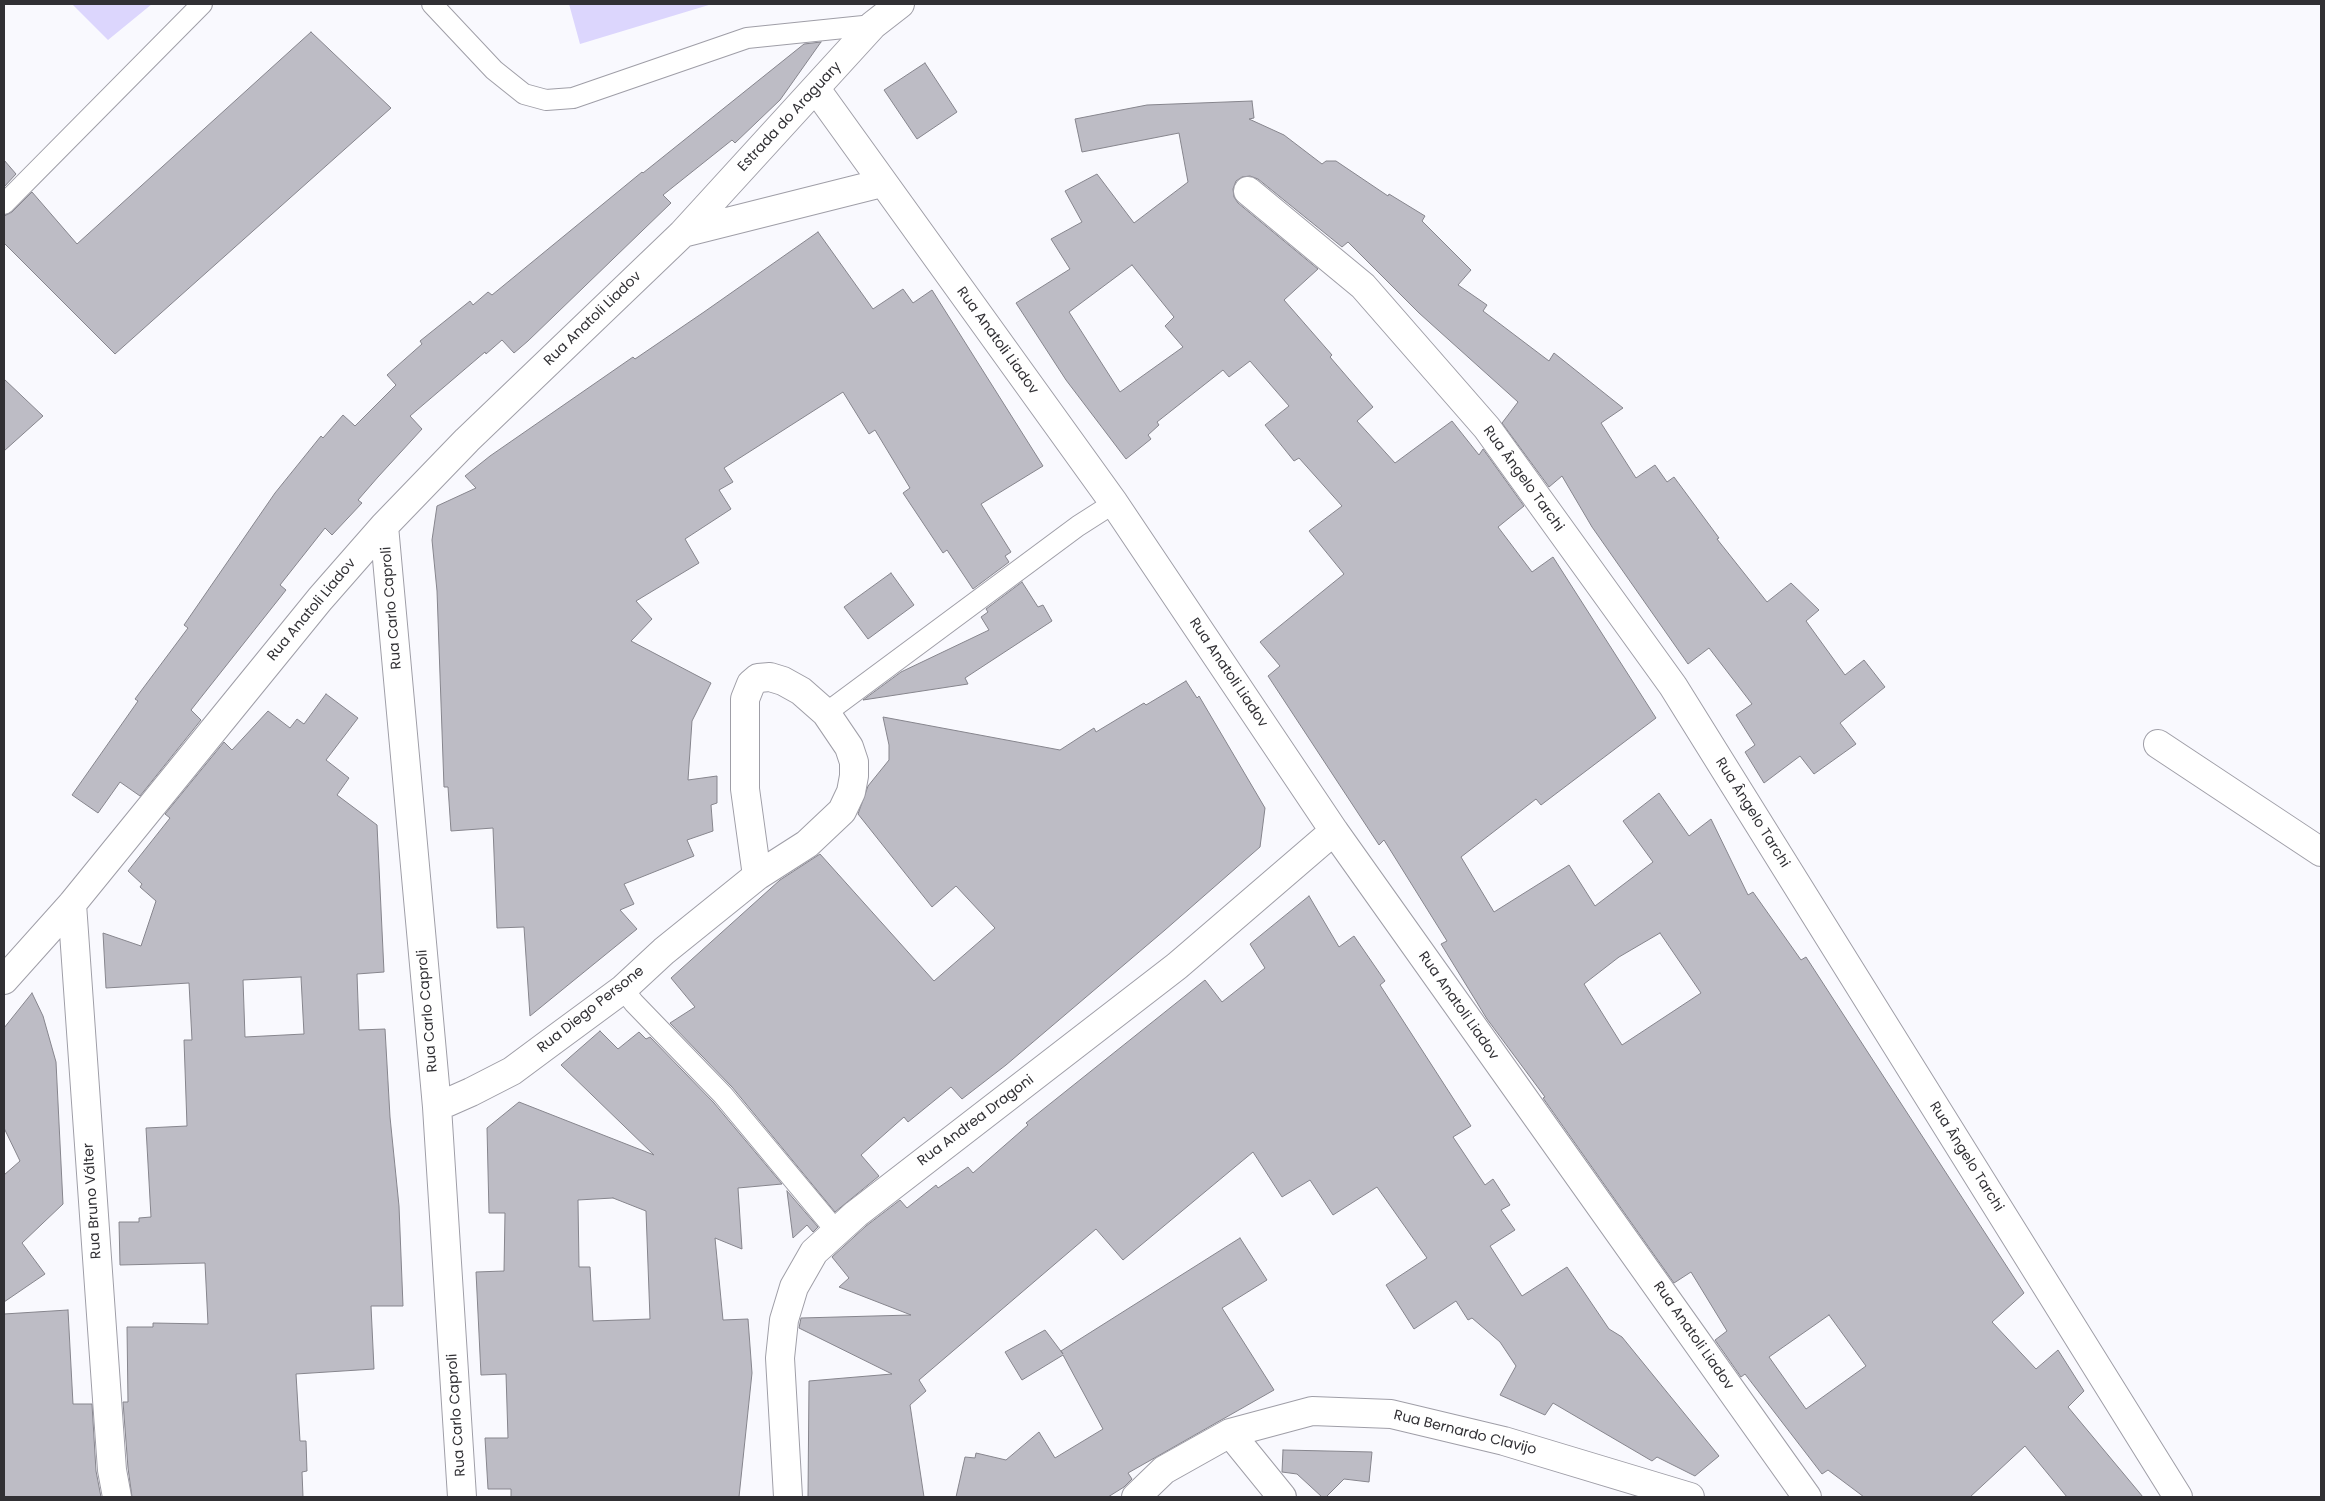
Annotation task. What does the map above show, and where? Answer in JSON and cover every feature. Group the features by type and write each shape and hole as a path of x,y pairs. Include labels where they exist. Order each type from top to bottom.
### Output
{"street":[{"name":"Estrada do Araguary","path":"682,233 873,25 900,4"},
{"path":"816,89 882,183"},
{"name":"Rua Anatoli Liadov","path":"4,980 72,904 320,599 384,526 467,440 682,233 882,183 1114,502 1334,831 1807,1497"},
{"name":"Rua Ângelo Tarchi","path":"1248,191 1363,286 1487,428 1673,686 2178,1497"},
{"name":"Rua Carlo Caproli","path":"384,526 437,1107 462,1497"},
{"name":"Rua Diego Persone","path":"437,1107 512,1071 623,989 664,951 757,876 807,844 842,811 851,792 854,776 854,762 849,747 826,712 801,691 783,681 770,677 758,678 751,684 745,699 745,789 757,876"},
{"path":"2158,744 2321,852"},
{"name":"Rua Andrea Dragoni","path":"788,1497 780,1358 784,1320 794,1286 814,1252 917,1166 1177,966 1334,831"},
{"name":"Rua Bruno Válter","path":"72,904 112,1470 117,1497"},
{"name":"Rua Bernardo Clavijo","path":"1136,1497 1164,1470 1230,1433 1312,1411 1391,1414 1504,1441 1690,1497"},
{"path":"1230,1433 1282,1497"}],"lane":[{"path":"4,204 202,4"},
{"path":"432,4 494,70 524,94 546,100 573,98 747,38 873,25"},
{"path":"826,712 1078,526 1114,502"},
{"path":"623,989 634,1003 723,1095 837,1232"}],"shaded area":[{"path":"72,4 152,4 108,40"},
{"path":"569,4 712,4 580,44"}],"building":[{"path":"311,32 391,108 115,354 4,243 4,216 12,212 32,192 77,244"},
{"path":"821,42 780,100 735,143 732,140 663,195 671,203 528,341 514,353 502,340 486,354 485,352 410,416 422,429 358,500 362,503 332,535 325,528 280,585 286,590 191,710 201,720 140,796 120,782 98,813 72,795 138,701 135,699 188,628 184,625 275,493 321,436 323,438 343,415 355,426 396,385 387,375 422,344 420,341 470,301 473,305 488,292 492,295 642,172 804,44"},
{"path":"925,63 957,112 917,139 884,90"},
{"path":"1252,101 1254,118 1249,119 1284,135 1322,164 1326,161 1336,161 1388,196 1389,194 1425,216 1422,221 1471,270 1458,285 1487,305 1483,311 1549,361 1554,353 1623,408 1601,423 1636,478 1655,465 1667,482 1674,477 1719,538 1717,539 1767,602 1791,583 1819,610 1806,621 1845,675 1864,660 1885,687 1840,723 1856,744 1814,774 1800,756 1764,783 1745,752 1755,745 1736,715 1752,704 1709,648 1688,664 1592,527 1562,476 1549,487 1502,423 1518,402 1419,313 1348,242 1342,247 1258,179 1250,176 1242,177 1236,181 1233,189 1234,197 1238,203 1318,269 1284,300 1332,355 1330,357 1373,407 1357,421 1395,463 1452,421 1479,455 1483,449 1524,506 1498,527 1532,572 1553,557 1656,718 1541,805 1536,799 1461,857 1494,912 1569,865 1595,906 1653,862 1623,821 1659,793 1689,836 1711,819 1748,895 1753,892 1801,960 1806,957 2024,1293 1992,1322 2036,1369 2058,1350 2084,1391 2068,1407 2143,1497 2067,1497 2025,1446 1970,1497 1864,1497 1828,1470 1822,1474 1745,1374 1741,1377 1715,1340 1727,1331 1691,1272 1674,1283 1543,1098 1545,1097 1487,1019 1441,944 1447,941 1384,840 1379,845 1268,676 1280,666 1260,642 1344,574 1309,531 1342,506 1299,458 1294,461 1265,425 1289,406 1250,361 1229,377 1223,370 1157,422 1159,425 1148,435 1151,439 1126,459 1066,380 1016,303 1070,269 1051,239 1082,222 1065,191 1097,174 1134,223 1188,182 1179,133 1082,152 1075,119 1147,105","holes":["1132,265 1174,317 1165,326 1183,347 1120,392 1069,312","1660,933 1701,993 1622,1045 1584,984 1619,957","1829,1315 1866,1366 1806,1409 1769,1357"]},
{"path":"4,160 16,174 4,187"},
{"path":"818,232 873,309 903,289 913,303 932,290 1043,466 981,504 1011,552 1005,556 1009,562 973,589 947,550 943,553 903,493 910,488 875,430 869,434 843,392 724,468 733,482 719,490 731,509 685,539 699,563 636,601 652,619 631,641 711,683 692,721 688,780 717,776 717,803 711,805 713,831 687,840 694,856 624,884 634,904 620,910 637,929 530,1016 524,927 497,928 493,828 451,831 448,787 444,787 437,591 432,540 437,506 476,488 465,476 490,456 633,357 635,359 704,312"},
{"path":"4,379 43,416 4,451"},
{"path":"891,573 914,605 868,639 844,607"},
{"path":"1022,582 1038,607 1043,605 1052,621 965,678 968,684 863,700 901,672 989,630 981,617 988,612 986,609"},
{"path":"1186,681 1197,698 1199,696 1265,808 1260,847 1006,1065 962,1099 951,1087 908,1122 904,1117 861,1155 879,1176 835,1212 732,1087 670,1023 695,1007 671,978 780,880 820,854 934,981 995,928 956,886 932,907 858,814 868,786 889,760 889,745 883,717 1060,750 1094,728 1096,732 1144,703 1146,705"},
{"path":"326,694 358,718 326,760 349,778 337,795 377,825 384,972 357,974 359,1030 385,1029 390,1117 399,1206 403,1306 371,1306 374,1369 296,1374 300,1441 306,1441 307,1471 302,1472 303,1497 132,1497 123,1402 128,1402 127,1327 153,1327 153,1323 208,1324 205,1263 120,1265 119,1222 139,1222 139,1218 151,1217 146,1128 187,1126 184,1040 192,1040 189,983 106,988 103,933 141,946 156,901 140,887 142,884 128,871 170,818 165,814 224,742 232,750 268,711 290,728 297,719 304,724","holes":["301,977 304,1034 245,1037 243,980"]},
{"path":"1309,896 1339,947 1354,936 1385,981 1380,985 1471,1126 1453,1137 1485,1185 1493,1179 1510,1205 1501,1210 1515,1230 1490,1246 1522,1296 1567,1267 1609,1329 1622,1337 1719,1456 1695,1476 1657,1457 1652,1461 1553,1403 1545,1415 1500,1395 1516,1366 1500,1342 1472,1318 1468,1320 1456,1301 1414,1329 1386,1285 1427,1258 1377,1187 1333,1215 1310,1180 1282,1197 1253,1152 1123,1260 1096,1229 919,1380 926,1391 910,1405 924,1497 808,1497 809,1381 892,1374 799,1328 801,1318 911,1315 839,1287 849,1278 832,1257 866,1226 900,1200 907,1208 936,1185 938,1188 968,1167 973,1173 1028,1125 1026,1123 1205,980 1222,1002 1265,968 1250,944"},
{"path":"32,993 43,1016 56,1062 63,1204 22,1243 45,1274 4,1302 4,1175 20,1161 4,1128 4,1028"},
{"path":"600,1031 618,1049 639,1032 646,1039 650,1037 714,1103 782,1184 738,1188 742,1249 715,1238 723,1320 748,1319 752,1373 739,1497 511,1497 511,1489 488,1489 485,1438 508,1438 506,1374 481,1375 476,1272 504,1271 505,1213 489,1213 487,1128 519,1102 654,1155 561,1065","holes":["613,1198 646,1211 650,1319 593,1321 590,1267 579,1267 578,1200"]},
{"path":"787,1191 818,1227 813,1232 807,1225 793,1238"},
{"path":"1240,1238 1267,1280 1222,1308 1274,1390 1128,1473 1132,1479 1124,1487 1108,1497 956,1497 965,1457 975,1458 976,1453 1006,1460 1039,1432 1055,1458 1103,1429 1063,1355 1022,1380 1005,1352 1045,1330 1063,1354 1061,1351"},
{"path":"68,1310 73,1404 92,1404 96,1471 101,1497 4,1497 4,1314"},
{"path":"1283,1450 1372,1452 1369,1482 1344,1479 1326,1497 1322,1497 1297,1474 1282,1472"}]}
